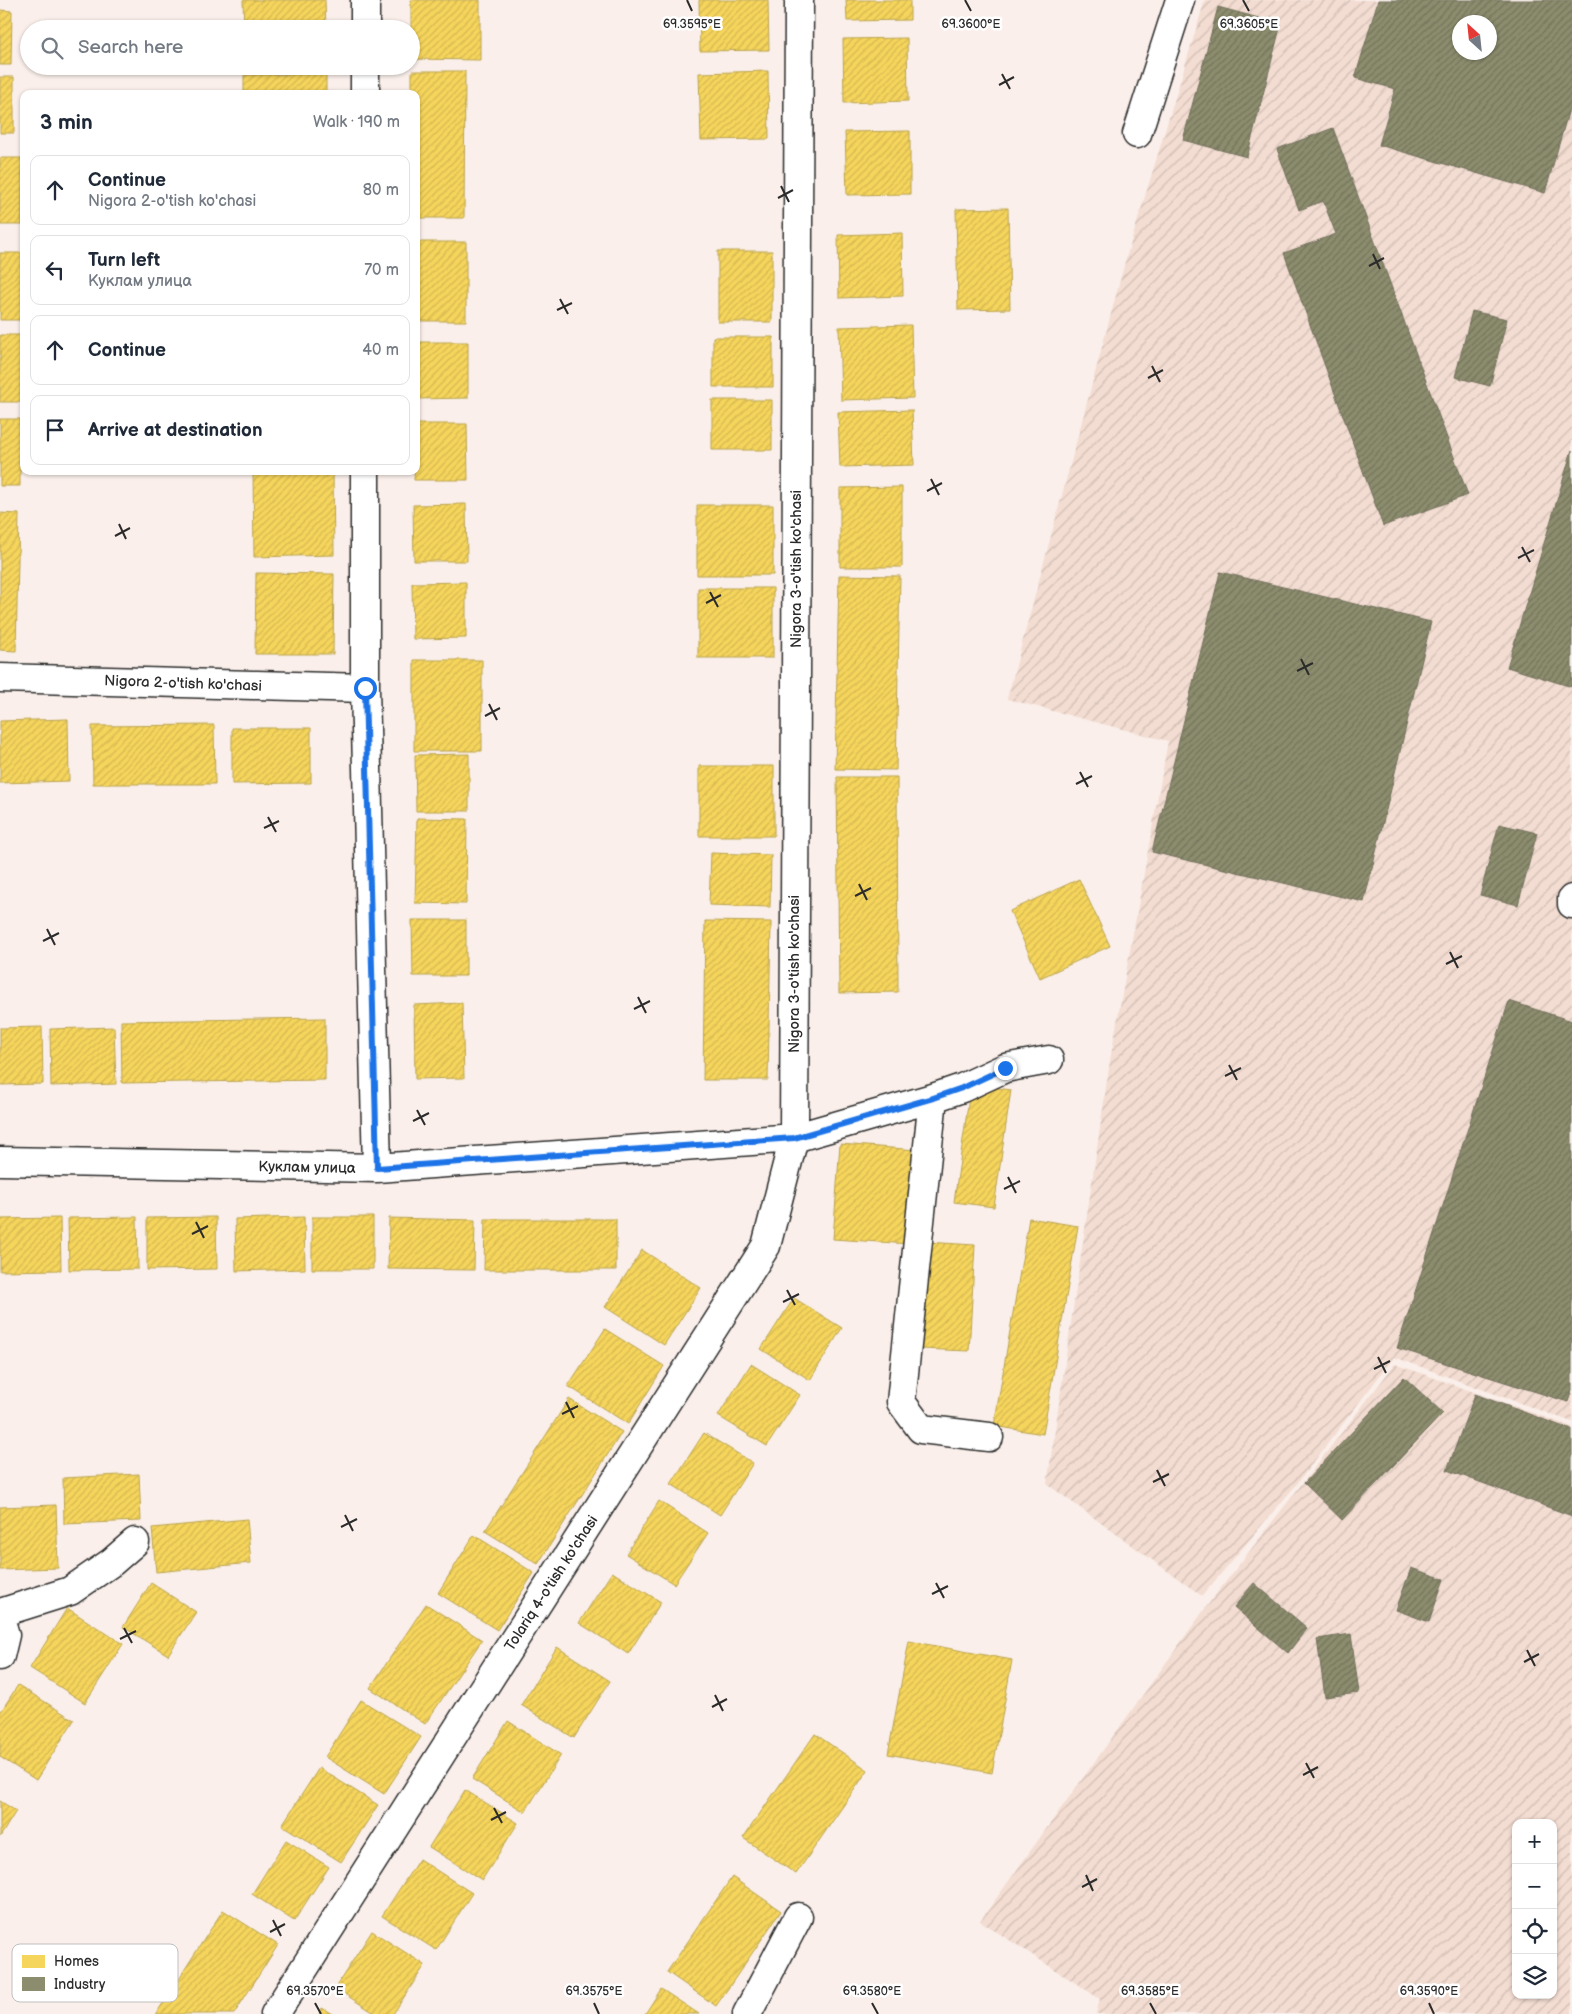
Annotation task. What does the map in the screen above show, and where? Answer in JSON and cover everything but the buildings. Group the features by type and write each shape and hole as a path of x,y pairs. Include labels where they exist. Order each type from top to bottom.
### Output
{"street":[{"path":"365,0 365,20"},
{"name":"Nigora 3-o'tish ko'chasi","path":"794,1138 799,0"},
{"path":"1137,134 1180,0"},
{"path":"365,75 365,90"},
{"path":"365,475 365,688 377,1168"},
{"name":"Nigora 2-o'tish ko'chasi","path":"0,678 365,688"},
{"path":"1572,899 1572,904"},
{"name":"Куклам улица","path":"0,1161 377,1168 794,1138 933,1098 962,1088 1005,1068 1049,1060"},
{"path":"933,1098 901,1402 921,1429 989,1437"},
{"name":"Tolariq 4-o'tish ko'chasi","path":"275,2014 766,1246 794,1138"},
{"path":"0,1613 70,1591 112,1562 135,1542"},
{"path":"0,1618 5,1634 0,1656"},
{"path":"747,2014 798,1917"}],"shaded area":[{"path":"1205,0 1572,0 1572,1422 1394,1357 1296,1485 1202,1596 1047,1484 1110,1061 1168,741 1007,699 1125,262"},
{"path":"1395,1364 1572,1427 1572,2014 1096,2014 1100,1999 980,1921 1207,1606"}],"route":[{"path":"365,688 377,1168 794,1138 933,1098 962,1088 1005,1068"}]}
